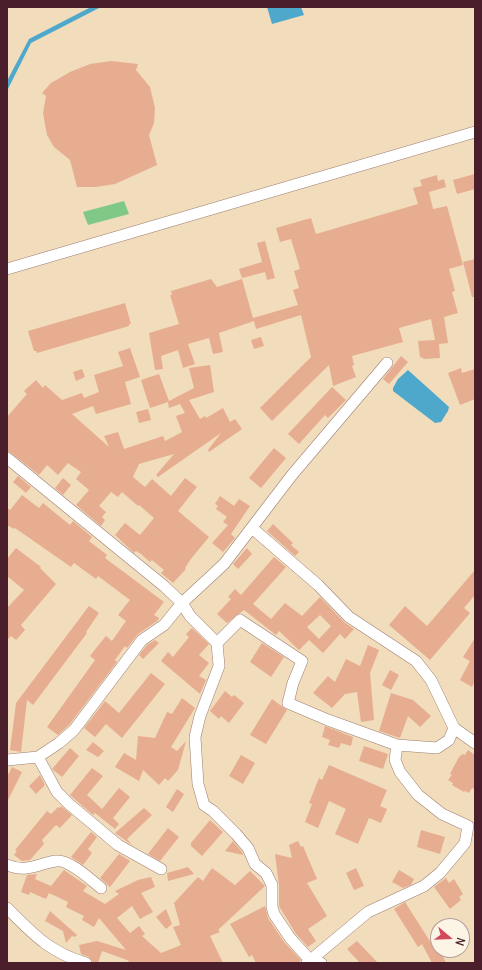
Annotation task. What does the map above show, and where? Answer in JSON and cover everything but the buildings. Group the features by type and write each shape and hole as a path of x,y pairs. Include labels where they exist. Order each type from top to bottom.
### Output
{"street":[{"path":"7,269 475,132"},
{"path":"7,760 38,757 59,743 74,730 142,640 164,625 182,603 224,564 292,475 387,363"},
{"path":"7,458 164,586 182,603 190,616 217,643 219,666 200,716 195,737 198,784 204,805 213,811 236,834 248,848 255,864 266,873 272,885 272,907 274,914 290,938 308,962 321,963"},
{"path":"252,528 318,585 349,617 416,661 431,680 454,728 475,743"},
{"path":"217,643 240,620 302,661 293,683 288,703 328,720 397,745 437,748 449,740 454,728"},
{"path":"308,962 368,912 398,896 424,886 452,861 465,843 468,826 442,814 418,795 400,772 395,760 397,745"},
{"path":"38,757 57,792 69,804 118,845 161,869"},
{"path":"7,865 16,869 38,867 57,861 70,864 101,888"},
{"path":"7,908 43,943 72,959 86,963"}],"green space":[{"path":"124,201 129,214 88,225 83,212"}],"water":[{"path":"91,7 101,7 31,43 7,91 7,81 29,39"},
{"path":"267,7 301,7 304,15 272,24"},
{"path":"408,370 449,407 441,422 435,423 393,391 398,379"}]}
